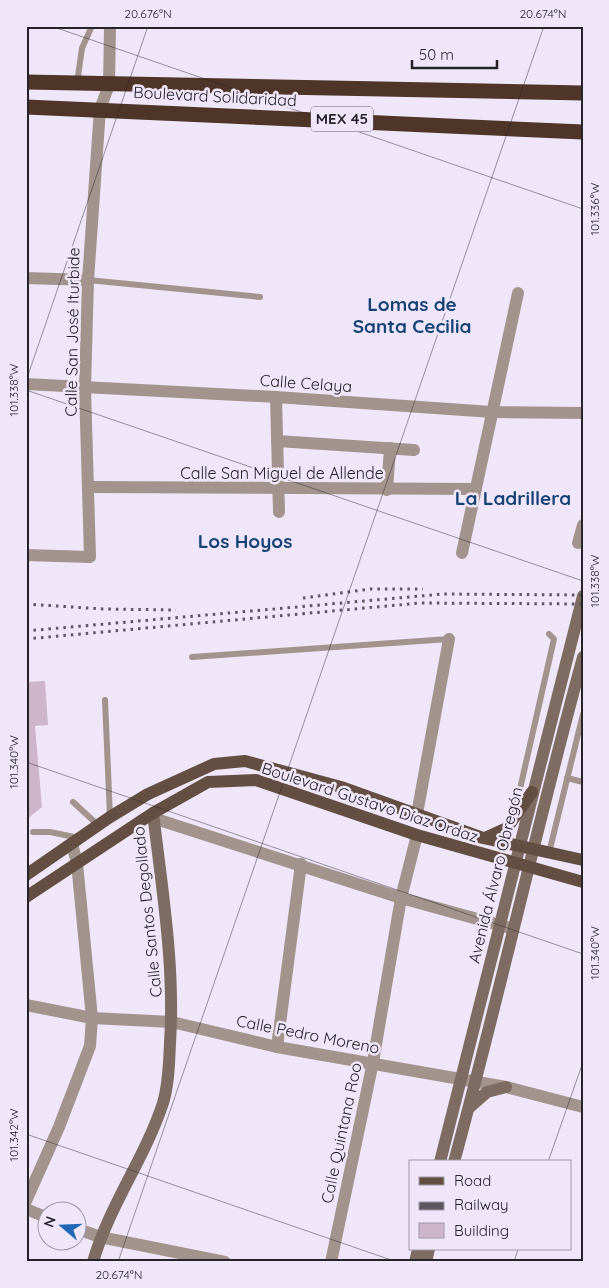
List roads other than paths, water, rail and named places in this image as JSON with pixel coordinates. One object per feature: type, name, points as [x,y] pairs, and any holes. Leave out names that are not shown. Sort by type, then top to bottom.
[{"type":"highway","name":"Boulevard Solidaridad","points":[[26,82],[583,93]]},
{"type":"highway","name":"Boulevard Solidaridad","points":[[26,107],[583,132]]},
{"type":"main road","name":"Boulevard Gustavo Díaz Ordaz","points":[[26,875],[110,817],[188,774],[214,764],[245,760],[341,787],[483,838],[583,860]]},
{"type":"main road","name":"Boulevard Gustavo Díaz Ordaz","points":[[26,897],[77,863],[208,782],[256,780],[417,835],[583,882]]},
{"type":"main road","points":[[483,838],[500,832],[513,820],[532,792]]},
{"type":"street","name":"Calle San José Iturbide","points":[[26,555],[90,557],[84,388],[88,280],[100,109],[109,85],[110,26]]},
{"type":"street","points":[[26,278],[88,280]]},
{"type":"street","points":[[462,553],[518,293]]},
{"type":"street","name":"Calle Celaya","points":[[26,384],[276,397],[492,412],[583,413]]},
{"type":"street","points":[[276,397],[278,512]]},
{"type":"street","points":[[277,441],[414,450]]},
{"type":"street","points":[[387,490],[390,448]]},
{"type":"street","name":"Calle San Miguel de Allende","points":[[88,488],[476,489]]},
{"type":"street","points":[[578,543],[583,525]]},
{"type":"street","name":"Avenida Álvaro Obregón","points":[[526,848],[532,792],[583,596]]},
{"type":"street","points":[[418,814],[449,639]]},
{"type":"street","name":"Avenida Álvaro Obregón","points":[[440,1160],[500,925],[521,866],[583,656]]},
{"type":"street","points":[[153,815],[401,898],[512,929]]},
{"type":"street","name":"Calle Santos Degollado","points":[[92,1262],[100,1237],[163,1102],[169,1072],[172,1022],[170,956],[153,815]]},
{"type":"street","name":"Calle Quintana Roo","points":[[331,1262],[373,1062],[401,898],[417,835]]},
{"type":"street","points":[[26,1201],[59,1126],[90,1046],[92,1018],[76,841]]},
{"type":"street","points":[[277,1047],[301,864]]},
{"type":"street","name":"Avenida Álvaro Obregón","points":[[455,1160],[512,929],[521,866]]},
{"type":"street","name":"Calle Pedro Moreno","points":[[26,1005],[92,1018],[172,1022],[277,1047],[373,1062],[475,1083],[506,1087],[583,1107]]},
{"type":"street","points":[[468,1112],[473,1102],[487,1092],[506,1087]]},
{"type":"street","points":[[26,1209],[38,1214]]},
{"type":"street","points":[[88,1233],[100,1237],[225,1262]]},
{"type":"street","points":[[414,1262],[418,1250]]},
{"type":"lane","points":[[77,84],[82,48],[92,26]]},
{"type":"lane","points":[[88,280],[260,296]]},
{"type":"lane","points":[[513,820],[554,640],[549,634]]},
{"type":"lane","points":[[192,657],[449,639]]},
{"type":"lane","points":[[105,700],[110,817]]},
{"type":"lane","points":[[549,853],[583,714]]},
{"type":"lane","points":[[568,778],[583,782]]},
{"type":"lane","points":[[73,802],[98,825]]},
{"type":"lane","points":[[33,832],[50,832],[76,841]]},
{"type":"railway","points":[[303,598],[370,589],[423,589]]},
{"type":"railway","points":[[26,631],[443,594],[583,595]]},
{"type":"railway","points":[[26,639],[420,603],[583,604]]},
{"type":"railway","points":[[26,604],[103,609],[176,610]]},
{"type":"district","name":"Lomas de Santa Cecilia","points":[[412,315]]},
{"type":"district","name":"La Ladrillera","points":[[513,498]]},
{"type":"district","name":"Los Hoyos","points":[[245,541]]}]
